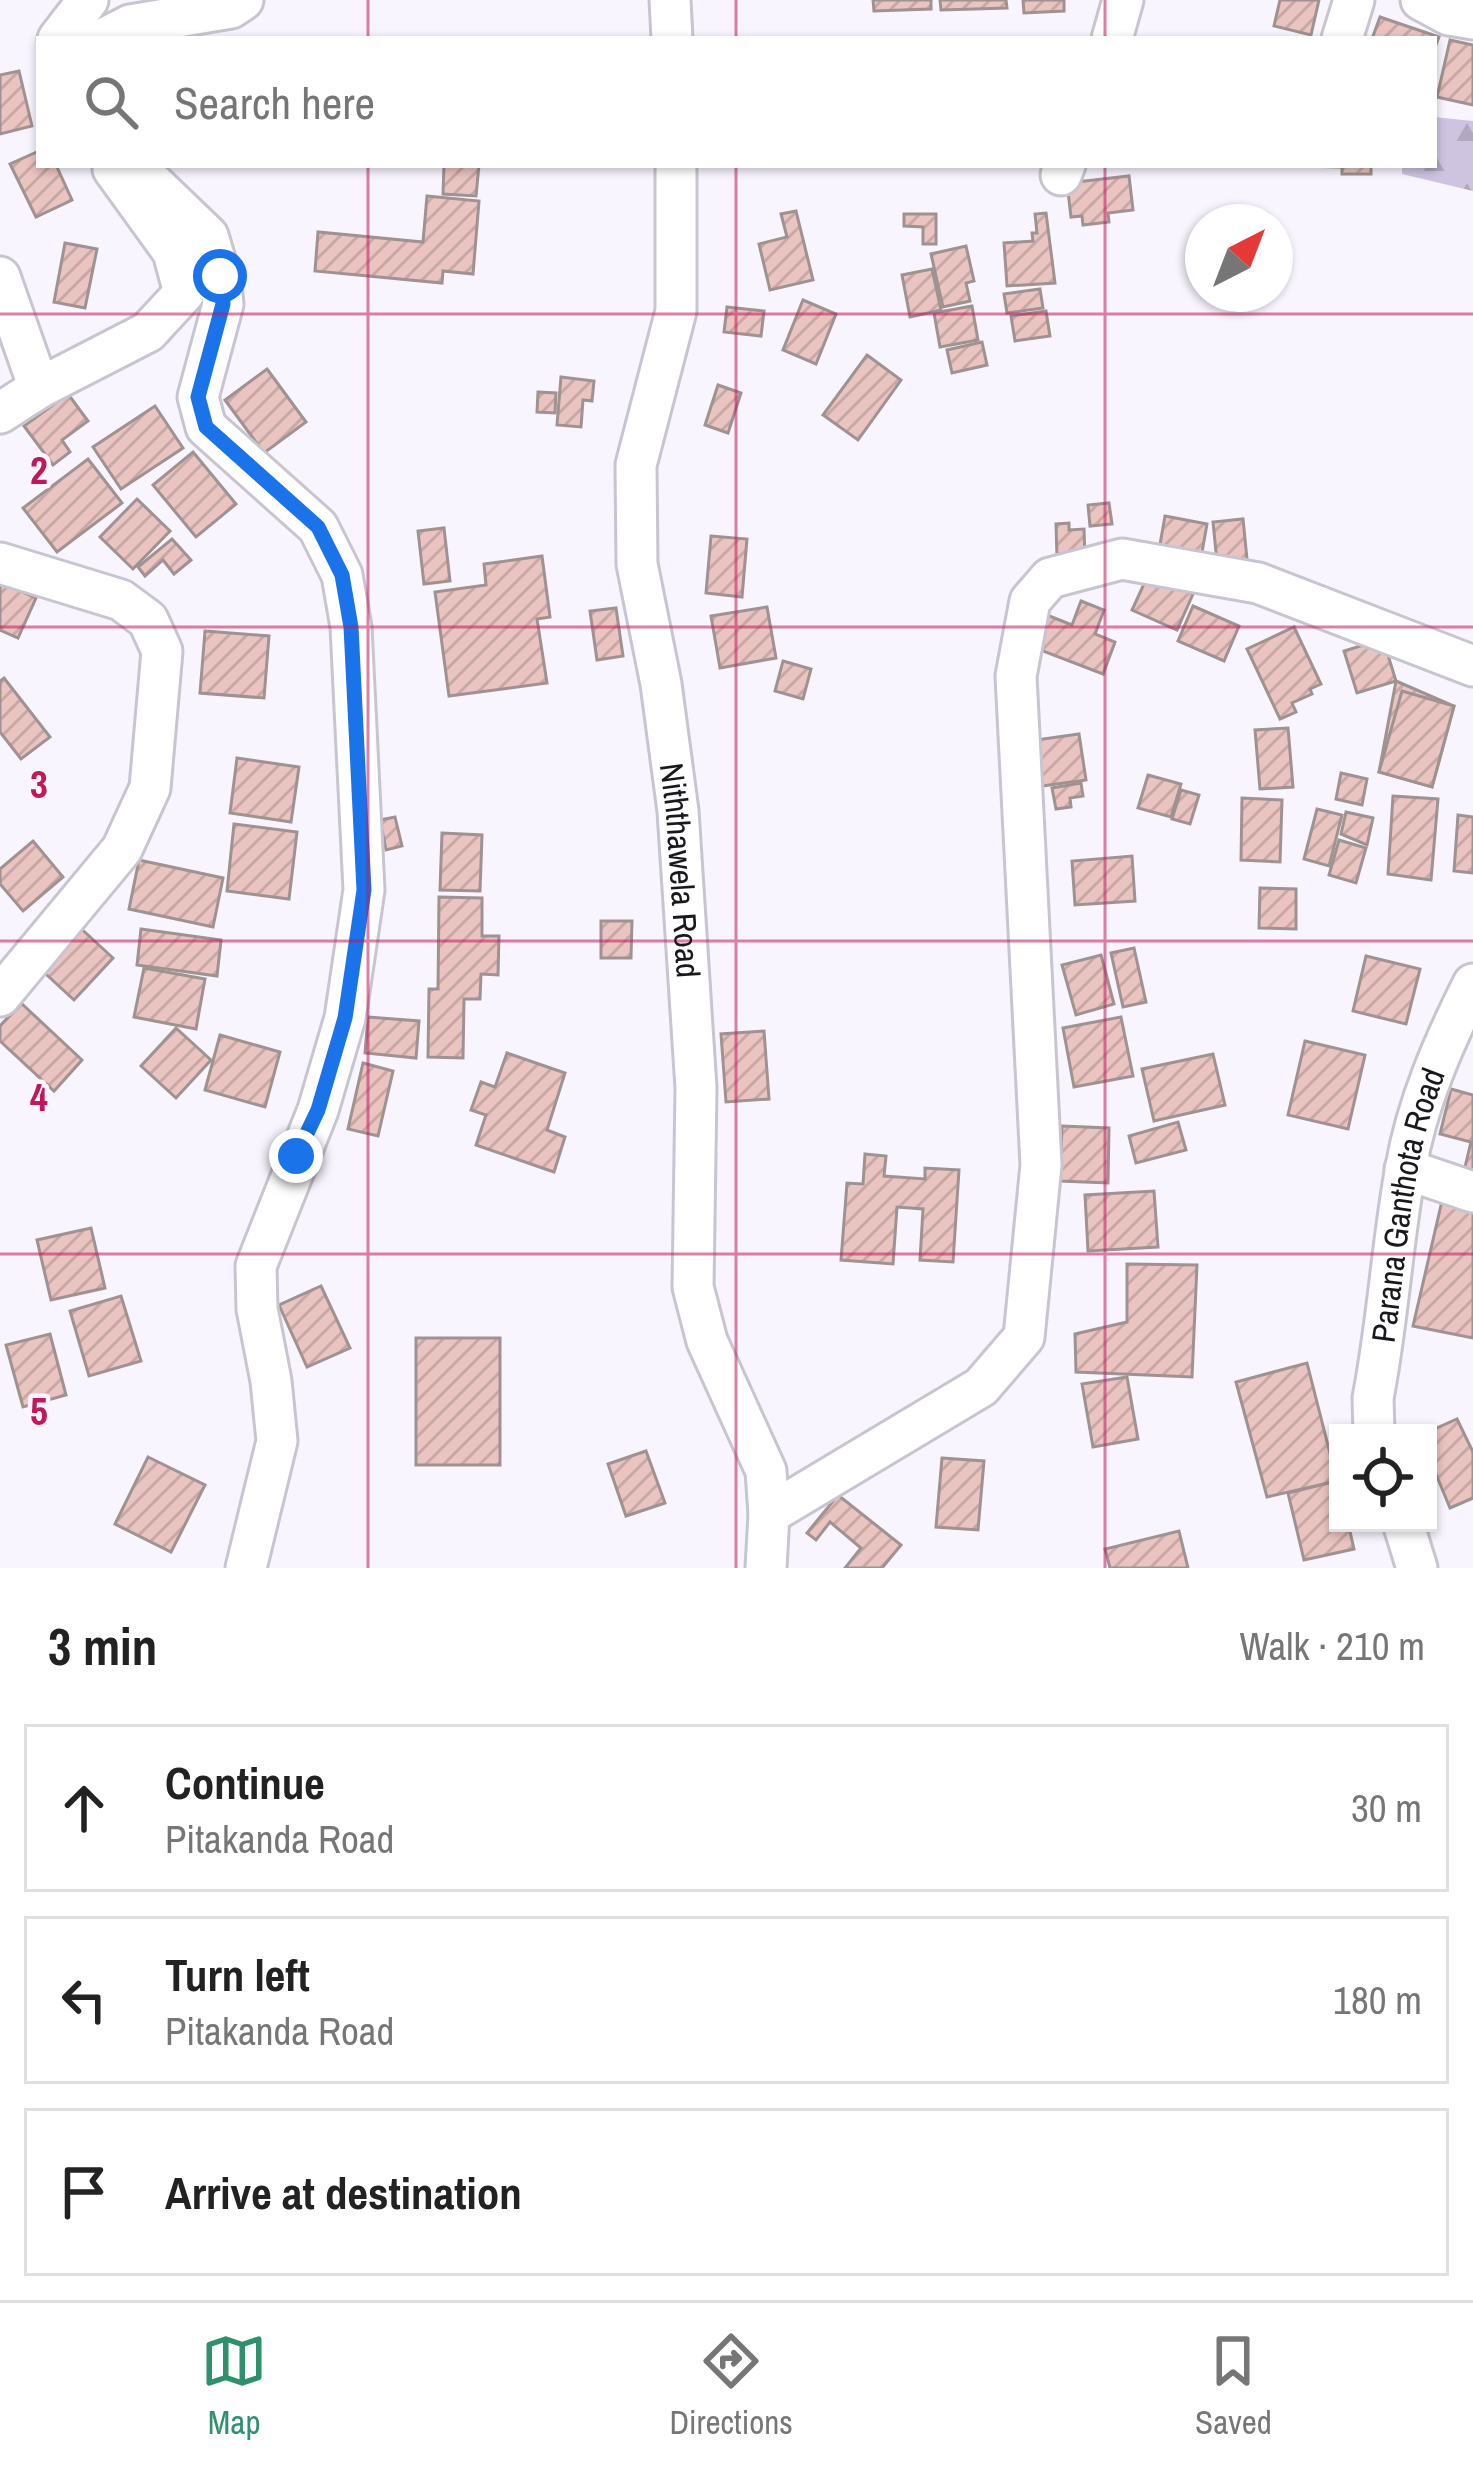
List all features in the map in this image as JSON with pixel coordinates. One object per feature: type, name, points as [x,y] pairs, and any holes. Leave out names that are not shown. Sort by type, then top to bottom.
[{"type":"street","points":[[60,36],[88,0]]},
{"type":"street","points":[[109,36],[130,25],[231,8],[243,0]]},
{"type":"street","points":[[670,0],[672,36]]},
{"type":"street","points":[[1113,36],[1123,0]]},
{"type":"street","points":[[1343,36],[1354,0]]},
{"type":"street","points":[[1421,0],[1449,15],[1473,19]]},
{"type":"street","points":[[0,413],[148,332],[184,293],[173,252],[112,168]]},
{"type":"street","points":[[137,168],[208,236],[220,276],[223,304],[198,397],[206,427],[318,527],[342,575],[351,627],[364,890],[345,1018],[318,1110],[256,1266],[257,1309],[277,1441],[246,1568]]},
{"type":"street","name":"Niththawela Road","points":[[676,168],[676,311],[636,465],[637,564],[661,684],[678,811],[696,1088],[692,1287],[706,1341],[766,1471],[766,1568]]},
{"type":"street","points":[[0,277],[39,388]]},
{"type":"street","points":[[769,1514],[981,1387],[1024,1337],[1041,1165],[1016,676],[1030,601],[1050,578],[1122,559],[1258,583],[1473,666]]},
{"type":"street","points":[[0,563],[121,599],[148,620],[161,651],[150,788],[122,849],[0,996]]},
{"type":"street","name":"Parana Ganthota Road","points":[[1374,1424],[1373,1398],[1405,1169],[1444,1042],[1473,984]]},
{"type":"street","points":[[1405,1169],[1473,1192]]},
{"type":"street","points":[[1406,1532],[1417,1568]]},
{"type":"green space","points":[[1437,117],[1473,121],[1473,191],[1402,174],[1402,168],[1437,168]]},
{"type":"building","points":[[873,0],[931,0],[931,9],[874,11]]},
{"type":"building","points":[[940,0],[1006,0],[1007,8],[941,10]]},
{"type":"building","points":[[1023,0],[1064,0],[1064,11],[1024,13]]},
{"type":"building","points":[[1280,0],[1319,0],[1311,35],[1274,26]]},
{"type":"building","points":[[1380,17],[1436,36],[1373,36]]},
{"type":"building","points":[[1450,40],[1473,45],[1473,105],[1437,97]]},
{"type":"building","points":[[19,71],[32,126],[0,134],[0,75]]},
{"type":"building","points":[[36,152],[36,168],[57,168],[72,200],[36,217],[10,164]]},
{"type":"building","points":[[444,168],[479,168],[476,196],[443,194]]},
{"type":"building","points":[[1342,168],[1371,168],[1371,174],[1342,174]]},
{"type":"building","points":[[1129,176],[1133,210],[1108,213],[1109,222],[1083,225],[1082,216],[1071,217],[1067,183]]},
{"type":"building","points":[[427,196],[479,201],[473,274],[443,271],[442,283],[315,271],[318,232],[423,242]]},
{"type":"building","points":[[796,211],[813,280],[770,290],[759,244],[787,237],[781,214]]},
{"type":"building","points":[[1046,213],[1055,283],[1007,286],[1004,243],[1033,241],[1035,214]]},
{"type":"building","points":[[904,214],[936,214],[936,244],[923,244],[923,227],[904,226]]},
{"type":"building","points":[[65,243],[97,249],[85,308],[54,302]]},
{"type":"building","points":[[966,246],[974,281],[966,283],[970,301],[943,307],[931,254]]},
{"type":"building","points":[[932,269],[941,310],[910,317],[902,275]]},
{"type":"building","points":[[1040,289],[1043,308],[1007,313],[1004,294]]},
{"type":"building","points":[[803,300],[836,314],[816,364],[783,350]]},
{"type":"building","points":[[972,306],[978,340],[940,347],[934,313]]},
{"type":"building","points":[[727,307],[764,311],[761,336],[724,332]]},
{"type":"building","points":[[1046,311],[1050,336],[1015,341],[1011,316]]},
{"type":"building","points":[[982,342],[987,365],[952,373],[947,350]]},
{"type":"building","points":[[867,355],[901,380],[858,440],[823,415]]},
{"type":"building","points":[[267,369],[306,422],[264,453],[225,400]]},
{"type":"building","points":[[561,377],[594,381],[592,401],[583,400],[581,427],[557,425]]},
{"type":"building","points":[[718,385],[741,393],[728,433],[705,425]]},
{"type":"building","points":[[538,392],[556,393],[555,413],[537,412]]},
{"type":"building","points":[[68,394],[88,421],[62,440],[70,452],[53,465],[24,426]]},
{"type":"building","points":[[155,406],[183,448],[121,489],[93,447]]},
{"type":"building","points":[[193,452],[236,504],[196,537],[153,485]]},
{"type":"building","points":[[88,459],[122,503],[57,552],[23,508]]},
{"type":"building","points":[[137,499],[170,531],[133,569],[100,537]]},
{"type":"building","points":[[1109,503],[1112,524],[1090,526],[1088,505]]},
{"type":"building","points":[[1165,516],[1207,524],[1201,558],[1159,550]]},
{"type":"building","points":[[1243,519],[1247,559],[1217,562],[1213,522]]},
{"type":"building","points":[[1069,523],[1069,530],[1084,529],[1085,558],[1057,558],[1056,524]]},
{"type":"building","points":[[444,528],[450,581],[424,584],[418,531]]},
{"type":"building","points":[[711,536],[747,539],[742,597],[706,593]]},
{"type":"building","points":[[172,539],[191,560],[174,574],[163,560],[145,576],[138,567]]},
{"type":"building","points":[[542,556],[550,617],[537,619],[547,683],[449,696],[435,592],[486,585],[484,564]]},
{"type":"building","points":[[1149,573],[1193,594],[1177,630],[1132,610]]},
{"type":"building","points":[[0,582],[36,598],[18,638],[0,630]]},
{"type":"building","points":[[1081,601],[1104,610],[1095,634],[1115,642],[1103,674],[1035,648],[1047,615],[1072,625]]},
{"type":"building","points":[[1193,606],[1239,626],[1224,661],[1178,641]]},
{"type":"building","points":[[767,607],[776,658],[720,668],[711,616]]},
{"type":"building","points":[[616,608],[623,656],[597,660],[590,611]]},
{"type":"building","points":[[1294,627],[1321,684],[1292,703],[1296,712],[1280,719],[1247,649]]},
{"type":"building","points":[[205,631],[269,636],[264,698],[200,693]]},
{"type":"building","points":[[1383,639],[1396,681],[1357,693],[1344,651]]},
{"type":"building","points":[[783,661],[811,669],[803,699],[775,691]]},
{"type":"building","points":[[4,678],[50,737],[21,759],[0,732],[0,681]]},
{"type":"building","points":[[1396,681],[1454,706],[1432,787],[1379,772]]},
{"type":"building","points":[[1402,691],[1454,706],[1432,787],[1379,772]]},
{"type":"building","points":[[1288,728],[1293,787],[1260,789],[1255,730]]},
{"type":"building","points":[[1079,734],[1086,780],[1042,786],[1036,740]]},
{"type":"building","points":[[237,758],[299,767],[291,822],[230,813]]},
{"type":"building","points":[[1341,773],[1367,779],[1362,805],[1336,799]]},
{"type":"building","points":[[1148,775],[1181,784],[1171,817],[1138,808]]},
{"type":"building","points":[[1081,783],[1083,796],[1070,798],[1071,807],[1056,809],[1052,788]]},
{"type":"building","points":[[1181,790],[1199,795],[1190,824],[1172,819]]},
{"type":"building","points":[[1393,796],[1438,799],[1431,880],[1388,874]]},
{"type":"building","points":[[1242,798],[1282,800],[1280,862],[1241,860]]},
{"type":"building","points":[[1317,809],[1342,815],[1329,866],[1304,859]]},
{"type":"building","points":[[1346,812],[1373,818],[1367,845],[1341,834]]},
{"type":"building","points":[[1458,815],[1473,817],[1473,873],[1454,871]]},
{"type":"building","points":[[395,817],[402,846],[386,850],[380,820]]},
{"type":"building","points":[[234,824],[297,832],[289,899],[227,891]]},
{"type":"building","points":[[442,833],[482,835],[480,891],[440,890]]},
{"type":"building","points":[[1339,840],[1366,848],[1356,883],[1329,875]]},
{"type":"building","points":[[33,841],[63,877],[23,911],[0,884],[0,869]]},
{"type":"building","points":[[1132,856],[1135,901],[1075,905],[1072,861]]},
{"type":"building","points":[[139,860],[223,878],[213,927],[129,909]]},
{"type":"building","points":[[1260,888],[1296,889],[1296,929],[1259,928]]},
{"type":"building","points":[[439,897],[482,898],[482,936],[499,936],[498,975],[481,974],[480,999],[464,999],[463,1058],[428,1057],[429,989],[438,989]]},
{"type":"building","points":[[601,921],[632,921],[631,958],[601,958]]},
{"type":"building","points":[[75,923],[113,958],[74,1000],[36,965]]},
{"type":"building","points":[[141,929],[221,940],[217,976],[137,965]]},
{"type":"building","points":[[1134,948],[1146,1002],[1123,1007],[1111,953]]},
{"type":"building","points":[[1101,955],[1114,1004],[1076,1015],[1062,965]]},
{"type":"building","points":[[1366,956],[1420,969],[1406,1024],[1353,1011]]},
{"type":"building","points":[[144,968],[205,979],[196,1029],[134,1017]]},
{"type":"building","points":[[21,1003],[82,1060],[54,1091],[0,1041],[0,1026]]},
{"type":"building","points":[[368,1017],[419,1021],[416,1058],[365,1053]]},
{"type":"building","points":[[1121,1017],[1133,1076],[1074,1087],[1063,1028]]},
{"type":"building","points":[[176,1028],[211,1060],[176,1098],[141,1066]]},
{"type":"building","points":[[764,1031],[769,1099],[726,1102],[721,1034]]},
{"type":"building","points":[[220,1035],[280,1052],[265,1107],[205,1090]]},
{"type":"building","points":[[1305,1041],[1365,1055],[1348,1129],[1288,1115]]},
{"type":"building","points":[[507,1053],[565,1073],[547,1130],[565,1137],[554,1172],[476,1145],[486,1115],[471,1110],[481,1082],[495,1087]]},
{"type":"building","points":[[1213,1054],[1225,1105],[1154,1121],[1142,1069]]},
{"type":"building","points":[[363,1063],[393,1071],[378,1136],[348,1129]]},
{"type":"building","points":[[1451,1089],[1473,1095],[1473,1174],[1464,1171],[1471,1142],[1440,1134]]},
{"type":"building","points":[[1178,1122],[1186,1150],[1136,1163],[1129,1136]]},
{"type":"building","points":[[1062,1126],[1109,1128],[1108,1183],[1060,1181]]},
{"type":"building","points":[[865,1154],[886,1156],[884,1176],[925,1179],[925,1168],[959,1170],[953,1262],[920,1260],[923,1209],[897,1207],[893,1264],[841,1260],[847,1183],[863,1184]]},
{"type":"building","points":[[1154,1191],[1158,1247],[1088,1251],[1085,1195]]},
{"type":"building","points":[[1442,1201],[1473,1206],[1473,1338],[1413,1326]]},
{"type":"building","points":[[91,1228],[105,1288],[51,1300],[37,1240]]},
{"type":"building","points":[[1127,1264],[1197,1265],[1192,1377],[1076,1372],[1075,1334],[1127,1322]]},
{"type":"building","points":[[321,1286],[350,1348],[307,1367],[279,1305]]},
{"type":"building","points":[[121,1296],[141,1361],[89,1376],[70,1311]]},
{"type":"building","points":[[50,1334],[66,1395],[23,1407],[6,1345]]},
{"type":"building","points":[[416,1338],[500,1338],[500,1465],[416,1465]]},
{"type":"building","points":[[1307,1363],[1329,1450],[1329,1483],[1267,1497],[1236,1382]]},
{"type":"building","points":[[1127,1377],[1138,1439],[1093,1447],[1082,1384]]},
{"type":"building","points":[[1457,1419],[1473,1452],[1473,1498],[1450,1508],[1437,1477],[1437,1428]]},
{"type":"building","points":[[646,1451],[665,1503],[626,1516],[608,1464]]},
{"type":"building","points":[[148,1457],[205,1485],[171,1552],[115,1524]]},
{"type":"building","points":[[942,1458],[984,1461],[978,1530],[936,1527]]},
{"type":"building","points":[[1329,1483],[1329,1532],[1350,1532],[1354,1549],[1304,1560],[1288,1493]]},
{"type":"building","points":[[838,1495],[901,1545],[882,1568],[845,1568],[861,1548],[830,1522],[816,1540],[807,1533]]},
{"type":"building","points":[[1179,1531],[1188,1568],[1110,1568],[1105,1549]]},
{"type":"route","points":[[220,276],[223,304],[198,397],[206,427],[318,527],[342,575],[351,627],[364,890],[345,1018],[318,1110],[296,1156]]}]
